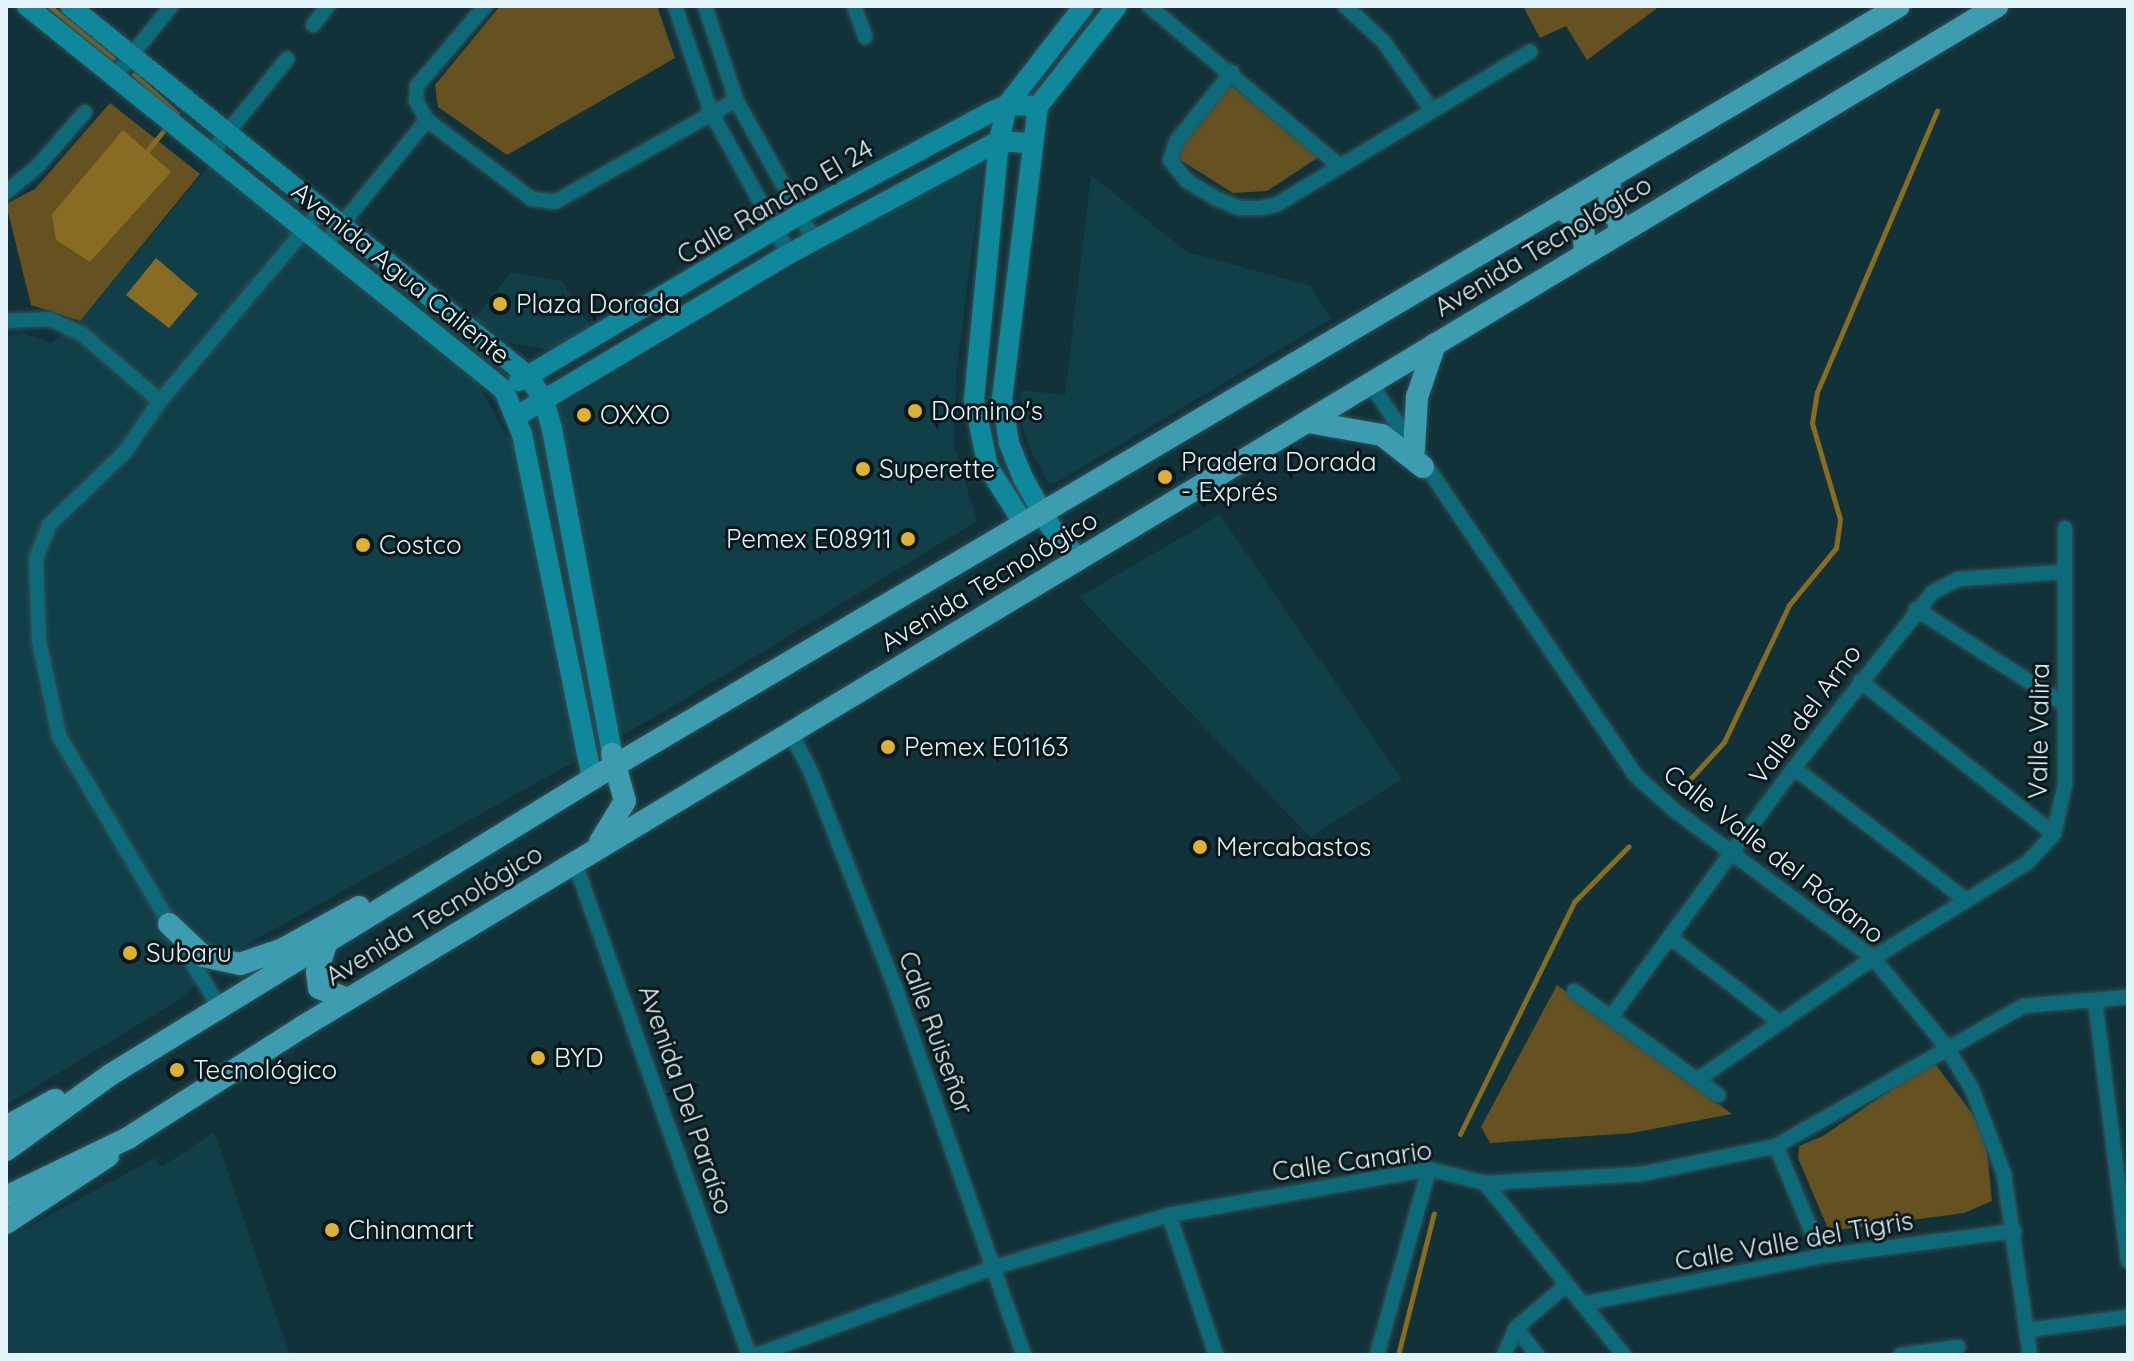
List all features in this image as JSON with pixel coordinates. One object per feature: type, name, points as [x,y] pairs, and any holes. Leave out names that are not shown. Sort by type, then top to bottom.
[{"type":"main road","name":"Avenida Tecnológico","points":[[6,1150],[110,1075],[592,779],[614,759],[1033,518],[1899,6]]},
{"type":"main road","name":"Avenida Tecnológico","points":[[6,1197],[128,1138],[348,999],[1997,6]]},
{"type":"main road","points":[[1610,179],[1609,205],[1623,230]]},
{"type":"main road","points":[[1561,208],[1580,219],[1585,253]]},
{"type":"main road","points":[[1419,458],[1417,397],[1435,344]]},
{"type":"main road","points":[[1308,422],[1382,435],[1419,458]]},
{"type":"main road","points":[[583,858],[625,801],[614,759]]},
{"type":"main road","points":[[169,924],[203,956],[240,964],[260,959],[350,911],[431,877]]},
{"type":"main road","points":[[326,944],[317,972],[319,988],[348,999]]},
{"type":"main road","points":[[6,1127],[110,1075]]},
{"type":"main road","points":[[6,1223],[93,1169],[128,1138]]},
{"type":"street","name":"Avenida Agua Caliente","points":[[27,6],[504,390],[517,416],[592,779]]},
{"type":"street","name":"Avenida Agua Caliente","points":[[70,6],[528,376],[544,401],[614,759]]},
{"type":"street","points":[[115,76],[171,6]]},
{"type":"street","points":[[313,25],[328,6]]},
{"type":"street","points":[[485,6],[417,86],[416,101],[427,120],[532,199],[546,203],[736,100]]},
{"type":"street","points":[[675,6],[711,112],[789,254]]},
{"type":"street","points":[[705,6],[736,100],[814,240]]},
{"type":"street","points":[[854,6],[865,37]]},
{"type":"street","points":[[1078,558],[1033,518],[988,467],[974,400],[999,141],[1007,105],[1084,6]]},
{"type":"street","points":[[1033,518],[1009,443],[1002,399],[1031,143],[1038,106],[1117,6]]},
{"type":"street","points":[[1149,6],[1232,72],[1340,166]]},
{"type":"street","points":[[1345,6],[1383,41],[1431,109]]},
{"type":"street","points":[[1232,72],[1170,153],[1173,167],[1187,181],[1239,208],[1259,208],[1276,205],[1530,52]]},
{"type":"street","points":[[211,153],[287,59]]},
{"type":"street","name":"Calle Rancho El 24","points":[[504,390],[799,215],[1007,105],[1038,106]]},
{"type":"street","points":[[6,192],[37,167],[85,112]]},
{"type":"street","points":[[325,245],[427,120]]},
{"type":"street","points":[[999,141],[1031,143]]},
{"type":"street","name":"Calle Rancho El 24","points":[[517,416],[789,254],[999,141]]},
{"type":"street","points":[[220,1008],[59,736],[36,600],[40,540],[124,453],[160,401],[307,231],[322,209]]},
{"type":"street","points":[[6,321],[50,319],[82,334],[160,401]]},
{"type":"street","name":"Calle Valle del Ródano","points":[[1370,383],[1635,775],[1873,958],[1945,1045],[1993,1136],[2014,1231],[2030,1355]]},
{"type":"street","name":"Valle Valira","points":[[1697,1080],[1873,958],[2027,863],[2054,834],[2065,784],[2065,528]]},
{"type":"street","name":"Valle del Arno","points":[[1611,1017],[1794,768],[1916,609],[1944,584],[1959,579],[2065,572]]},
{"type":"street","points":[[550,579],[577,573]]},
{"type":"street","points":[[1916,609],[2064,704]]},
{"type":"street","points":[[1860,681],[2054,834]]},
{"type":"street","name":"Calle Ruiseñor","points":[[790,732],[810,770],[896,990],[1024,1355]]},
{"type":"street","points":[[1794,768],[1966,900]]},
{"type":"street","name":"Avenida Del Paraíso","points":[[583,858],[749,1355]]},
{"type":"street","points":[[1670,937],[1778,1021]]},
{"type":"street","points":[[1574,991],[1718,1095]]},
{"type":"street","name":"Calle Canario","points":[[757,1355],[992,1268],[1169,1215],[1429,1169],[1485,1183],[1642,1174],[1776,1146],[1945,1045],[2023,1006],[2128,997]]},
{"type":"street","points":[[2095,1000],[2128,1261]]},
{"type":"street","points":[[1776,1146],[1822,1256]]},
{"type":"street","points":[[1377,1355],[1429,1169]]},
{"type":"street","points":[[1485,1183],[1565,1286],[1624,1355]]},
{"type":"street","points":[[1169,1215],[1216,1355]]},
{"type":"street","name":"Calle Valle del Tigris","points":[[1582,1304],[1822,1256],[2014,1231]]},
{"type":"street","points":[[1504,1355],[1516,1328],[1565,1286]]},
{"type":"street","points":[[2027,1330],[2128,1317]]},
{"type":"street","points":[[1516,1328],[1537,1355]]},
{"type":"street","points":[[1901,1355],[1958,1347]]},
{"type":"shaded area","points":[[500,6],[657,6],[675,58],[507,155],[438,107],[435,85]]},
{"type":"shaded area","points":[[1523,6],[1660,6],[1587,60],[1566,26],[1540,38]]},
{"type":"shaded area","points":[[1226,81],[1319,157],[1267,191],[1233,193],[1179,159],[1180,143]]},
{"type":"shaded area","points":[[110,103],[200,174],[80,321],[31,305],[6,204],[35,189]]},
{"type":"shaded area","points":[[123,130],[171,172],[90,262],[56,240],[52,214]]},
{"type":"shaded area","points":[[984,154],[956,376],[954,445],[977,521],[665,711],[237,950],[177,1001],[6,1105],[6,337],[23,333],[51,343],[80,321],[209,166],[479,385],[507,437]]},
{"type":"shaded area","points":[[1091,175],[1187,252],[1311,286],[1331,319],[1054,484],[1048,482],[1032,453],[1022,425],[1021,390],[1065,395]]},
{"type":"shaded area","points":[[156,258],[198,294],[169,328],[126,295]]},
{"type":"shaded area","points":[[511,272],[562,281],[591,328],[551,350],[508,343],[475,318]]},
{"type":"shaded area","points":[[1220,515],[1402,779],[1310,837],[1079,597]]},
{"type":"shaded area","points":[[1557,985],[1732,1114],[1632,1133],[1490,1143],[1481,1127]]},
{"type":"shaded area","points":[[1933,1061],[1974,1116],[1987,1151],[1992,1201],[1964,1213],[1829,1231],[1798,1158],[1799,1146],[1823,1136]]},
{"type":"shaded area","points":[[214,1132],[290,1355],[6,1355],[6,1239],[155,1158],[162,1167]]},
{"type":"waterway","points":[[49,6],[113,58]]},
{"type":"waterway","points":[[134,74],[177,114]]},
{"type":"waterway","points":[[1691,778],[1724,742],[1789,605],[1836,548],[1840,519],[1812,423],[1817,392],[1937,111]]},
{"type":"waterway","points":[[147,151],[165,129]]},
{"type":"waterway","points":[[1460,1134],[1574,902],[1629,846]]},
{"type":"waterway","points":[[1398,1355],[1434,1213]]},
{"type":"place","name":"Plaza Dorada","points":[[500,304]]},
{"type":"place","name":"Domino's","points":[[915,411]]},
{"type":"place","name":"OXXO","points":[[584,415]]},
{"type":"place","name":"Superette","points":[[863,469]]},
{"type":"place","name":"Pradera Dorada - Exprés","points":[[1165,477]]},
{"type":"place","name":"Pemex E08911","points":[[908,539]]},
{"type":"place","name":"Costco","points":[[363,545]]},
{"type":"place","name":"Pemex E01163","points":[[888,747]]},
{"type":"place","name":"Mercabastos","points":[[1200,847]]},
{"type":"place","name":"Subaru","points":[[130,953]]},
{"type":"place","name":"BYD","points":[[538,1058]]},
{"type":"place","name":"Tecnológico","points":[[177,1070]]},
{"type":"place","name":"Chinamart","points":[[332,1230]]}]
